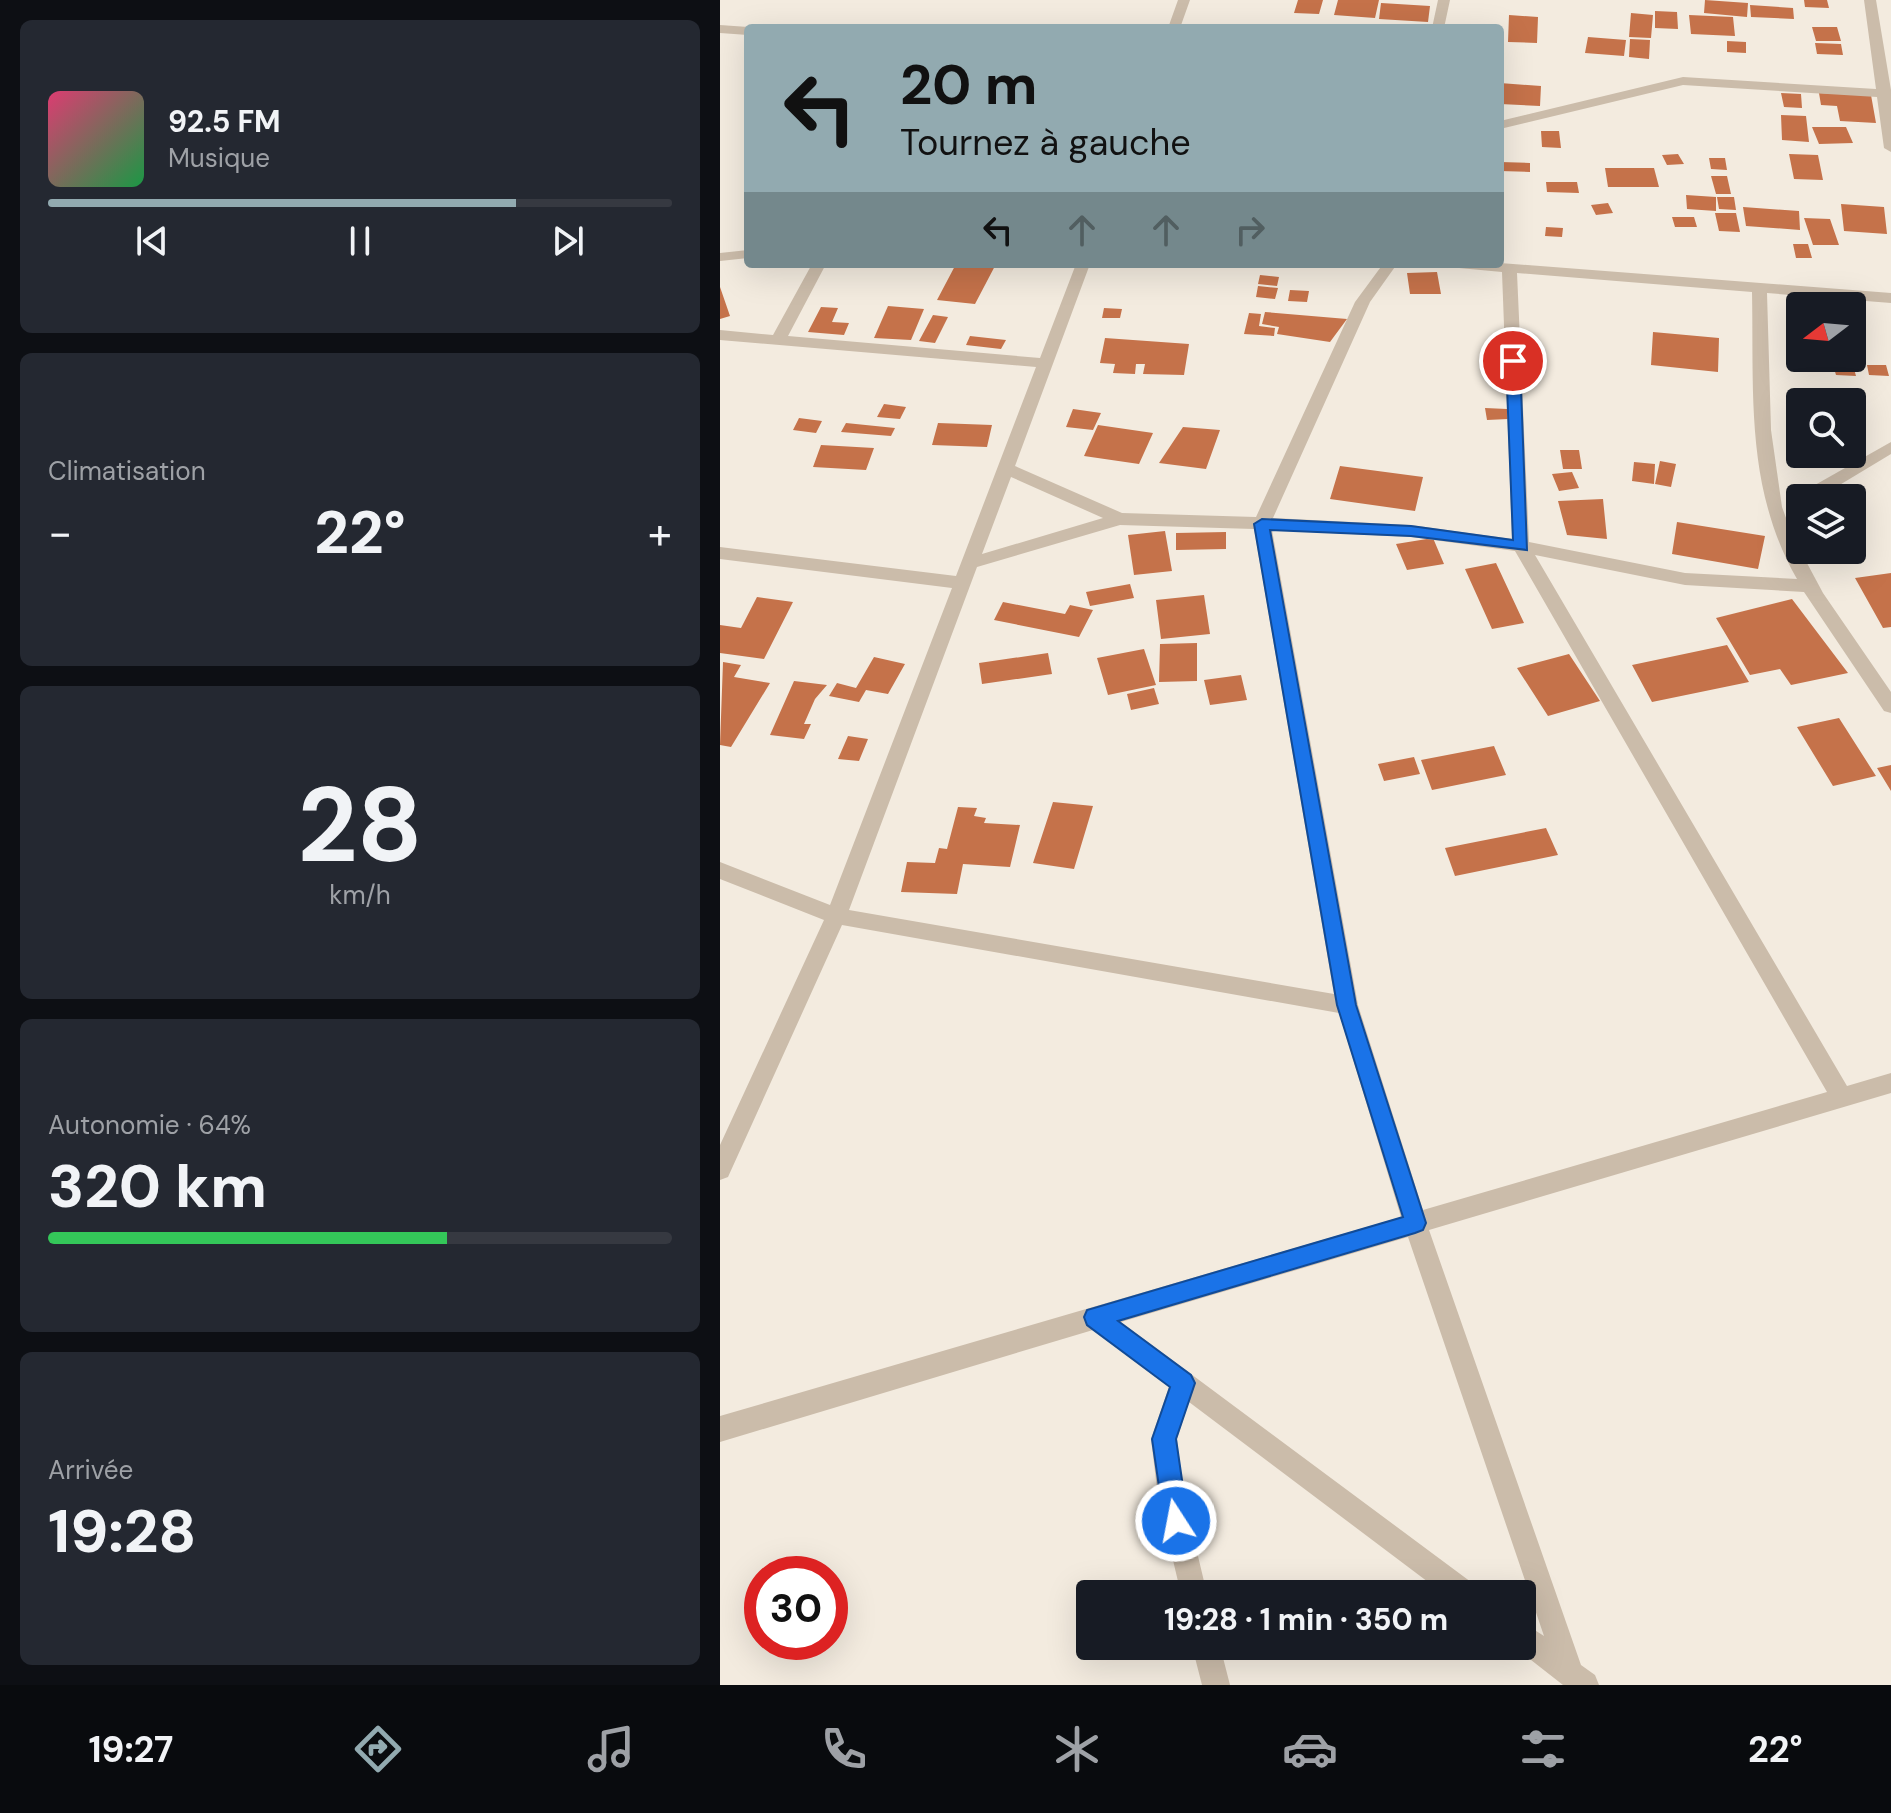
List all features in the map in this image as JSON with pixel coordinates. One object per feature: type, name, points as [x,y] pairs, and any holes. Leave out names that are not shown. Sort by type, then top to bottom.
[{"type":"street","points":[[1175,24],[1184,0]]},
{"type":"street","points":[[1439,24],[1444,0]]},
{"type":"street","points":[[1870,0],[1887,94],[1891,148]]},
{"type":"street","points":[[720,29],[744,31]]},
{"type":"street","points":[[1504,124],[1683,81],[1887,94]]},
{"type":"street","points":[[720,257],[744,254]]},
{"type":"street","points":[[780,337],[817,268]]},
{"type":"street","points":[[720,1170],[836,916],[1081,268]]},
{"type":"street","points":[[1387,268],[1363,302],[1262,524],[1347,1005],[1415,1223],[1578,1678]]},
{"type":"street","points":[[1504,268],[1891,298]]},
{"type":"street","points":[[1509,268],[1521,546],[1843,1099]]},
{"type":"street","points":[[1759,287],[1767,479],[1778,515],[1809,586],[1891,706]]},
{"type":"street","points":[[720,335],[780,337],[1044,363]]},
{"type":"street","points":[[1829,484],[1891,447]]},
{"type":"street","points":[[1004,468],[1120,519]]},
{"type":"street","points":[[1778,515],[1786,510]]},
{"type":"street","points":[[971,563],[1120,519],[1411,531],[1521,546],[1685,579],[1809,586]]},
{"type":"street","points":[[720,553],[963,583]]},
{"type":"street","points":[[720,870],[836,916],[1347,1005]]},
{"type":"street","points":[[720,1429],[1891,1083]]},
{"type":"street","points":[[1095,1317],[1447,1580]]},
{"type":"street","points":[[1183,1383],[1164,1439],[1171,1497],[1191,1580]]},
{"type":"street","points":[[1536,1646],[1578,1678]]},
{"type":"street","points":[[1210,1660],[1216,1685]]},
{"type":"building","points":[[1298,0],[1323,0],[1319,14],[1294,13]]},
{"type":"building","points":[[1338,0],[1379,0],[1375,18],[1334,15]]},
{"type":"building","points":[[1705,0],[1748,3],[1747,17],[1704,13]]},
{"type":"building","points":[[1804,0],[1827,0],[1829,8],[1805,7]]},
{"type":"building","points":[[1381,3],[1430,6],[1428,22],[1379,19]]},
{"type":"building","points":[[1750,5],[1793,8],[1794,19],[1751,17]]},
{"type":"building","points":[[1655,11],[1677,12],[1678,29],[1655,28]]},
{"type":"building","points":[[1631,13],[1653,15],[1651,38],[1629,37]]},
{"type":"building","points":[[1509,15],[1538,17],[1537,43],[1508,42]]},
{"type":"building","points":[[1689,15],[1733,17],[1735,36],[1691,34]]},
{"type":"building","points":[[1812,27],[1837,27],[1841,41],[1816,41]]},
{"type":"building","points":[[1588,37],[1626,40],[1624,56],[1585,53]]},
{"type":"building","points":[[1630,39],[1650,40],[1649,59],[1629,57]]},
{"type":"building","points":[[1727,41],[1746,42],[1746,53],[1727,52]]},
{"type":"building","points":[[1815,43],[1841,44],[1843,55],[1817,54]]},
{"type":"building","points":[[1504,83],[1541,86],[1540,106],[1504,104]]},
{"type":"building","points":[[1781,93],[1801,94],[1802,108],[1784,107]]},
{"type":"building","points":[[1819,93],[1871,95],[1876,123],[1840,121],[1837,106],[1821,105]]},
{"type":"building","points":[[1781,115],[1806,116],[1809,142],[1782,140]]},
{"type":"building","points":[[1812,127],[1846,127],[1853,143],[1819,144]]},
{"type":"building","points":[[1541,131],[1559,131],[1561,148],[1542,147]]},
{"type":"building","points":[[1678,154],[1684,164],[1667,165],[1662,155]]},
{"type":"building","points":[[1789,154],[1818,155],[1823,180],[1794,179]]},
{"type":"building","points":[[1709,158],[1725,158],[1727,170],[1711,169]]},
{"type":"building","points":[[1504,162],[1530,163],[1530,172],[1504,171]]},
{"type":"building","points":[[1605,168],[1654,168],[1659,187],[1608,187]]},
{"type":"building","points":[[1711,176],[1727,176],[1731,194],[1716,194]]},
{"type":"building","points":[[1546,182],[1577,182],[1579,193],[1547,192]]},
{"type":"building","points":[[1686,195],[1716,197],[1716,211],[1687,209]]},
{"type":"building","points":[[1717,197],[1734,197],[1736,210],[1719,209]]},
{"type":"building","points":[[1608,203],[1613,213],[1596,215],[1591,205]]},
{"type":"building","points":[[1841,204],[1884,207],[1887,234],[1844,231]]},
{"type":"building","points":[[1743,207],[1799,211],[1800,230],[1746,226]]},
{"type":"building","points":[[1715,213],[1736,213],[1740,232],[1719,231]]},
{"type":"building","points":[[1672,217],[1694,217],[1697,227],[1675,227]]},
{"type":"building","points":[[1804,218],[1830,219],[1839,245],[1813,245]]},
{"type":"building","points":[[1546,227],[1563,228],[1562,237],[1545,236]]},
{"type":"building","points":[[1793,244],[1808,244],[1812,258],[1796,258]]},
{"type":"building","points":[[954,268],[994,268],[975,304],[937,300]]},
{"type":"building","points":[[1437,272],[1441,294],[1410,294],[1407,273]]},
{"type":"building","points":[[1260,275],[1279,277],[1277,286],[1258,284]]},
{"type":"building","points":[[1258,286],[1278,288],[1275,299],[1256,297]]},
{"type":"building","points":[[720,287],[730,316],[720,319]]},
{"type":"building","points":[[1290,290],[1309,291],[1307,302],[1288,301]]},
{"type":"building","points":[[888,306],[924,309],[911,340],[874,338]]},
{"type":"building","points":[[821,307],[838,308],[832,322],[849,323],[844,335],[808,332]]},
{"type":"building","points":[[1104,308],[1122,309],[1120,318],[1102,318]]},
{"type":"building","points":[[1265,312],[1347,319],[1330,342],[1277,334],[1279,327],[1262,324]]},
{"type":"building","points":[[1249,313],[1261,314],[1259,326],[1275,328],[1274,336],[1244,334]]},
{"type":"building","points":[[933,315],[948,317],[935,343],[919,341]]},
{"type":"building","points":[[1653,332],[1719,338],[1718,372],[1651,365]]},
{"type":"building","points":[[970,336],[1006,340],[1001,349],[966,345]]},
{"type":"building","points":[[1105,338],[1189,344],[1184,375],[1143,374],[1145,364],[1136,364],[1135,374],[1113,373],[1115,364],[1100,363]]},
{"type":"building","points":[[1867,365],[1886,365],[1889,376],[1869,375]]},
{"type":"building","points":[[1835,372],[1855,372],[1856,376],[1836,375]]},
{"type":"building","points":[[884,404],[906,407],[900,419],[877,417]]},
{"type":"building","points":[[1485,408],[1507,409],[1508,419],[1487,420]]},
{"type":"building","points":[[1073,409],[1101,413],[1093,430],[1066,427]]},
{"type":"building","points":[[799,418],[822,421],[816,433],[793,430]]},
{"type":"building","points":[[846,423],[895,428],[891,436],[841,432]]},
{"type":"building","points":[[938,423],[992,425],[987,447],[932,445]]},
{"type":"building","points":[[1098,425],[1153,433],[1139,464],[1084,456]]},
{"type":"building","points":[[1183,427],[1220,430],[1206,469],[1159,463]]},
{"type":"building","points":[[821,445],[874,448],[866,470],[813,467]]},
{"type":"building","points":[[1560,450],[1579,450],[1582,469],[1563,469]]},
{"type":"building","points":[[1660,461],[1676,464],[1671,487],[1655,484]]},
{"type":"building","points":[[1634,462],[1655,464],[1654,484],[1632,481]]},
{"type":"building","points":[[1340,466],[1423,477],[1415,511],[1330,499]]},
{"type":"building","points":[[1572,472],[1579,488],[1559,491],[1552,474]]},
{"type":"building","points":[[1603,499],[1607,539],[1567,535],[1558,501]]},
{"type":"building","points":[[1677,522],[1765,536],[1758,569],[1672,554]]},
{"type":"building","points":[[1165,531],[1172,571],[1134,575],[1128,535]]},
{"type":"building","points":[[1226,532],[1226,549],[1176,550],[1176,533]]},
{"type":"building","points":[[1433,538],[1444,564],[1407,570],[1396,544]]},
{"type":"building","points":[[1496,563],[1524,623],[1492,629],[1465,569]]},
{"type":"building","points":[[1891,573],[1891,627],[1883,628],[1855,578]]},
{"type":"building","points":[[1130,584],[1134,598],[1090,606],[1086,592]]},
{"type":"building","points":[[1204,595],[1210,634],[1161,639],[1156,600]]},
{"type":"building","points":[[757,597],[793,602],[764,659],[720,653],[720,625],[741,628]]},
{"type":"building","points":[[1792,599],[1848,673],[1791,685],[1780,669],[1750,675],[1716,618]]},
{"type":"building","points":[[1003,602],[1065,614],[1070,605],[1093,610],[1079,637],[994,620]]},
{"type":"building","points":[[1197,643],[1197,681],[1159,682],[1160,644]]},
{"type":"building","points":[[1727,645],[1749,682],[1652,702],[1632,665]]},
{"type":"building","points":[[1144,649],[1156,685],[1108,695],[1097,658]]},
{"type":"building","points":[[1048,653],[1052,674],[982,684],[979,663]]},
{"type":"building","points":[[1569,654],[1600,701],[1548,716],[1517,668]]},
{"type":"building","points":[[874,657],[905,664],[888,694],[866,690],[859,702],[829,696],[837,683],[856,688]]},
{"type":"building","points":[[723,662],[741,665],[734,677],[770,683],[731,747],[720,745]]},
{"type":"building","points":[[1241,675],[1247,700],[1210,705],[1204,680]]},
{"type":"building","points":[[794,681],[827,685],[815,699],[804,724],[811,724],[804,739],[770,735]]},
{"type":"building","points":[[1154,688],[1159,704],[1131,710],[1127,694]]},
{"type":"building","points":[[1839,718],[1876,776],[1833,786],[1797,727]]},
{"type":"building","points":[[848,736],[868,739],[859,761],[838,759]]},
{"type":"building","points":[[1494,746],[1506,775],[1432,790],[1421,760]]},
{"type":"building","points":[[1414,757],[1420,774],[1384,781],[1378,764]]},
{"type":"building","points":[[1891,765],[1891,791],[1877,768]]},
{"type":"building","points":[[1053,802],[1093,806],[1074,869],[1033,863]]},
{"type":"building","points":[[958,807],[977,808],[974,816],[986,818],[984,823],[1020,825],[1010,867],[963,864],[957,894],[901,892],[907,862],[935,863],[939,848],[947,849]]},
{"type":"building","points":[[1546,828],[1558,855],[1455,876],[1445,848]]},
{"type":"route","points":[[1176,1521],[1164,1439],[1183,1383],[1095,1317],[1415,1223],[1347,1005],[1262,524],[1411,531],[1521,546],[1513,361]]}]
